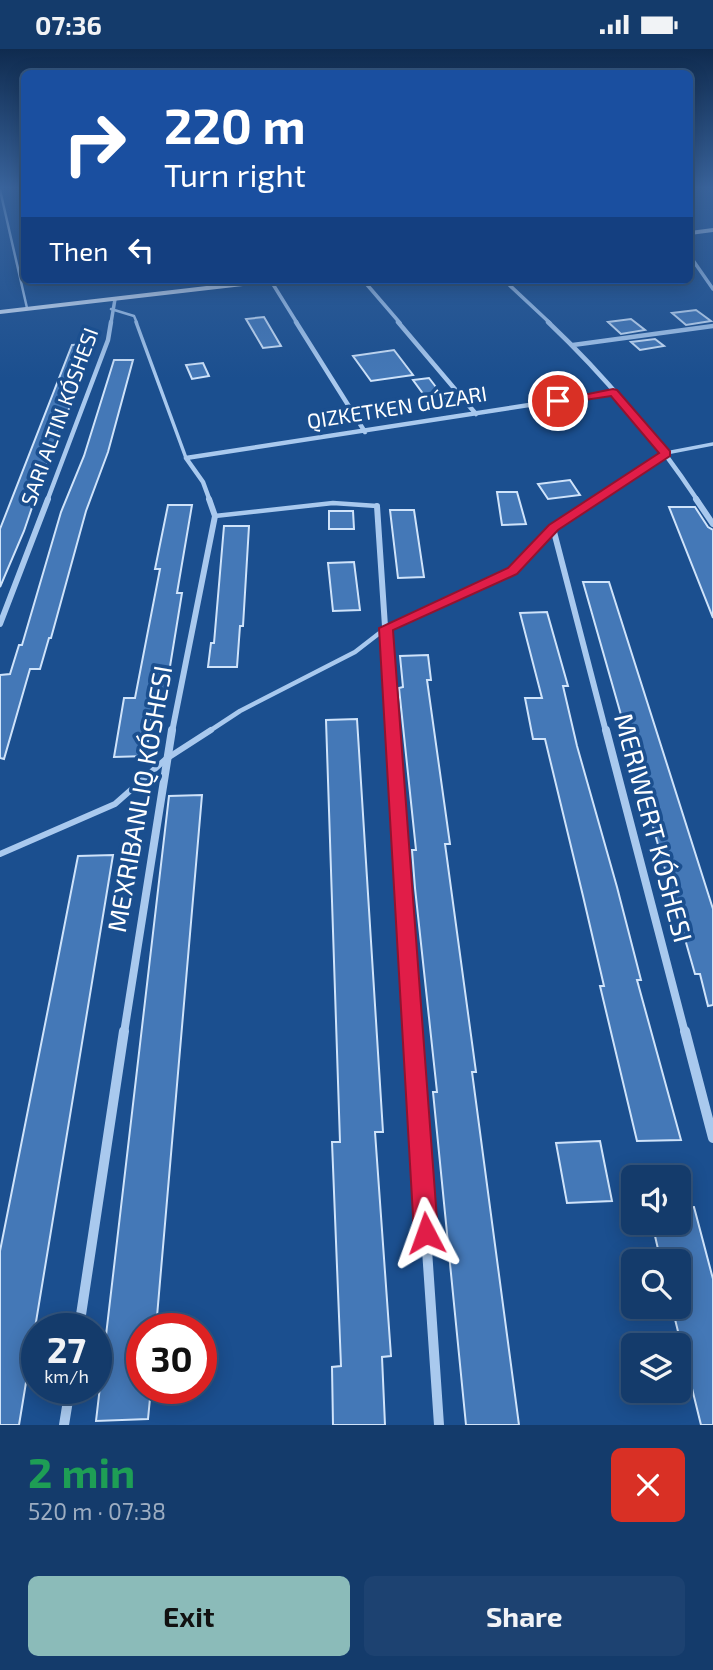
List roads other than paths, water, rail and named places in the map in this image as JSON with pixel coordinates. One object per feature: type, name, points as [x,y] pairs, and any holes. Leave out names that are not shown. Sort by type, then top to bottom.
[{"type":"street","points":[[693,260],[713,289]]},
{"type":"street","points":[[0,312],[245,284]]},
{"type":"street","points":[[273,284],[365,432]]},
{"type":"street","points":[[366,284],[476,414]]},
{"type":"street","points":[[508,284],[573,345],[666,453],[713,524]]},
{"type":"street","points":[[0,624],[108,340],[111,309],[115,299]]},
{"type":"street","points":[[573,345],[713,326]]},
{"type":"street","points":[[81,1313],[166,759],[215,516],[203,482],[186,458],[613,392]]},
{"type":"street","points":[[377,506],[439,1425]]},
{"type":"street","name":"MERIWERT KÓSHESI","points":[[553,528],[713,1138]]},
{"type":"street","points":[[64,1425],[67,1404]]},
{"type":"lane","points":[[14,251],[21,283]]},
{"type":"lane","points":[[21,284],[27,309]]},
{"type":"lane","points":[[111,309],[134,316],[186,458]]},
{"type":"lane","points":[[0,854],[115,804],[166,759],[240,711],[355,652],[386,628],[513,571],[553,528],[666,453],[713,444]]},
{"type":"lane","points":[[215,516],[333,503],[377,506]]}]
